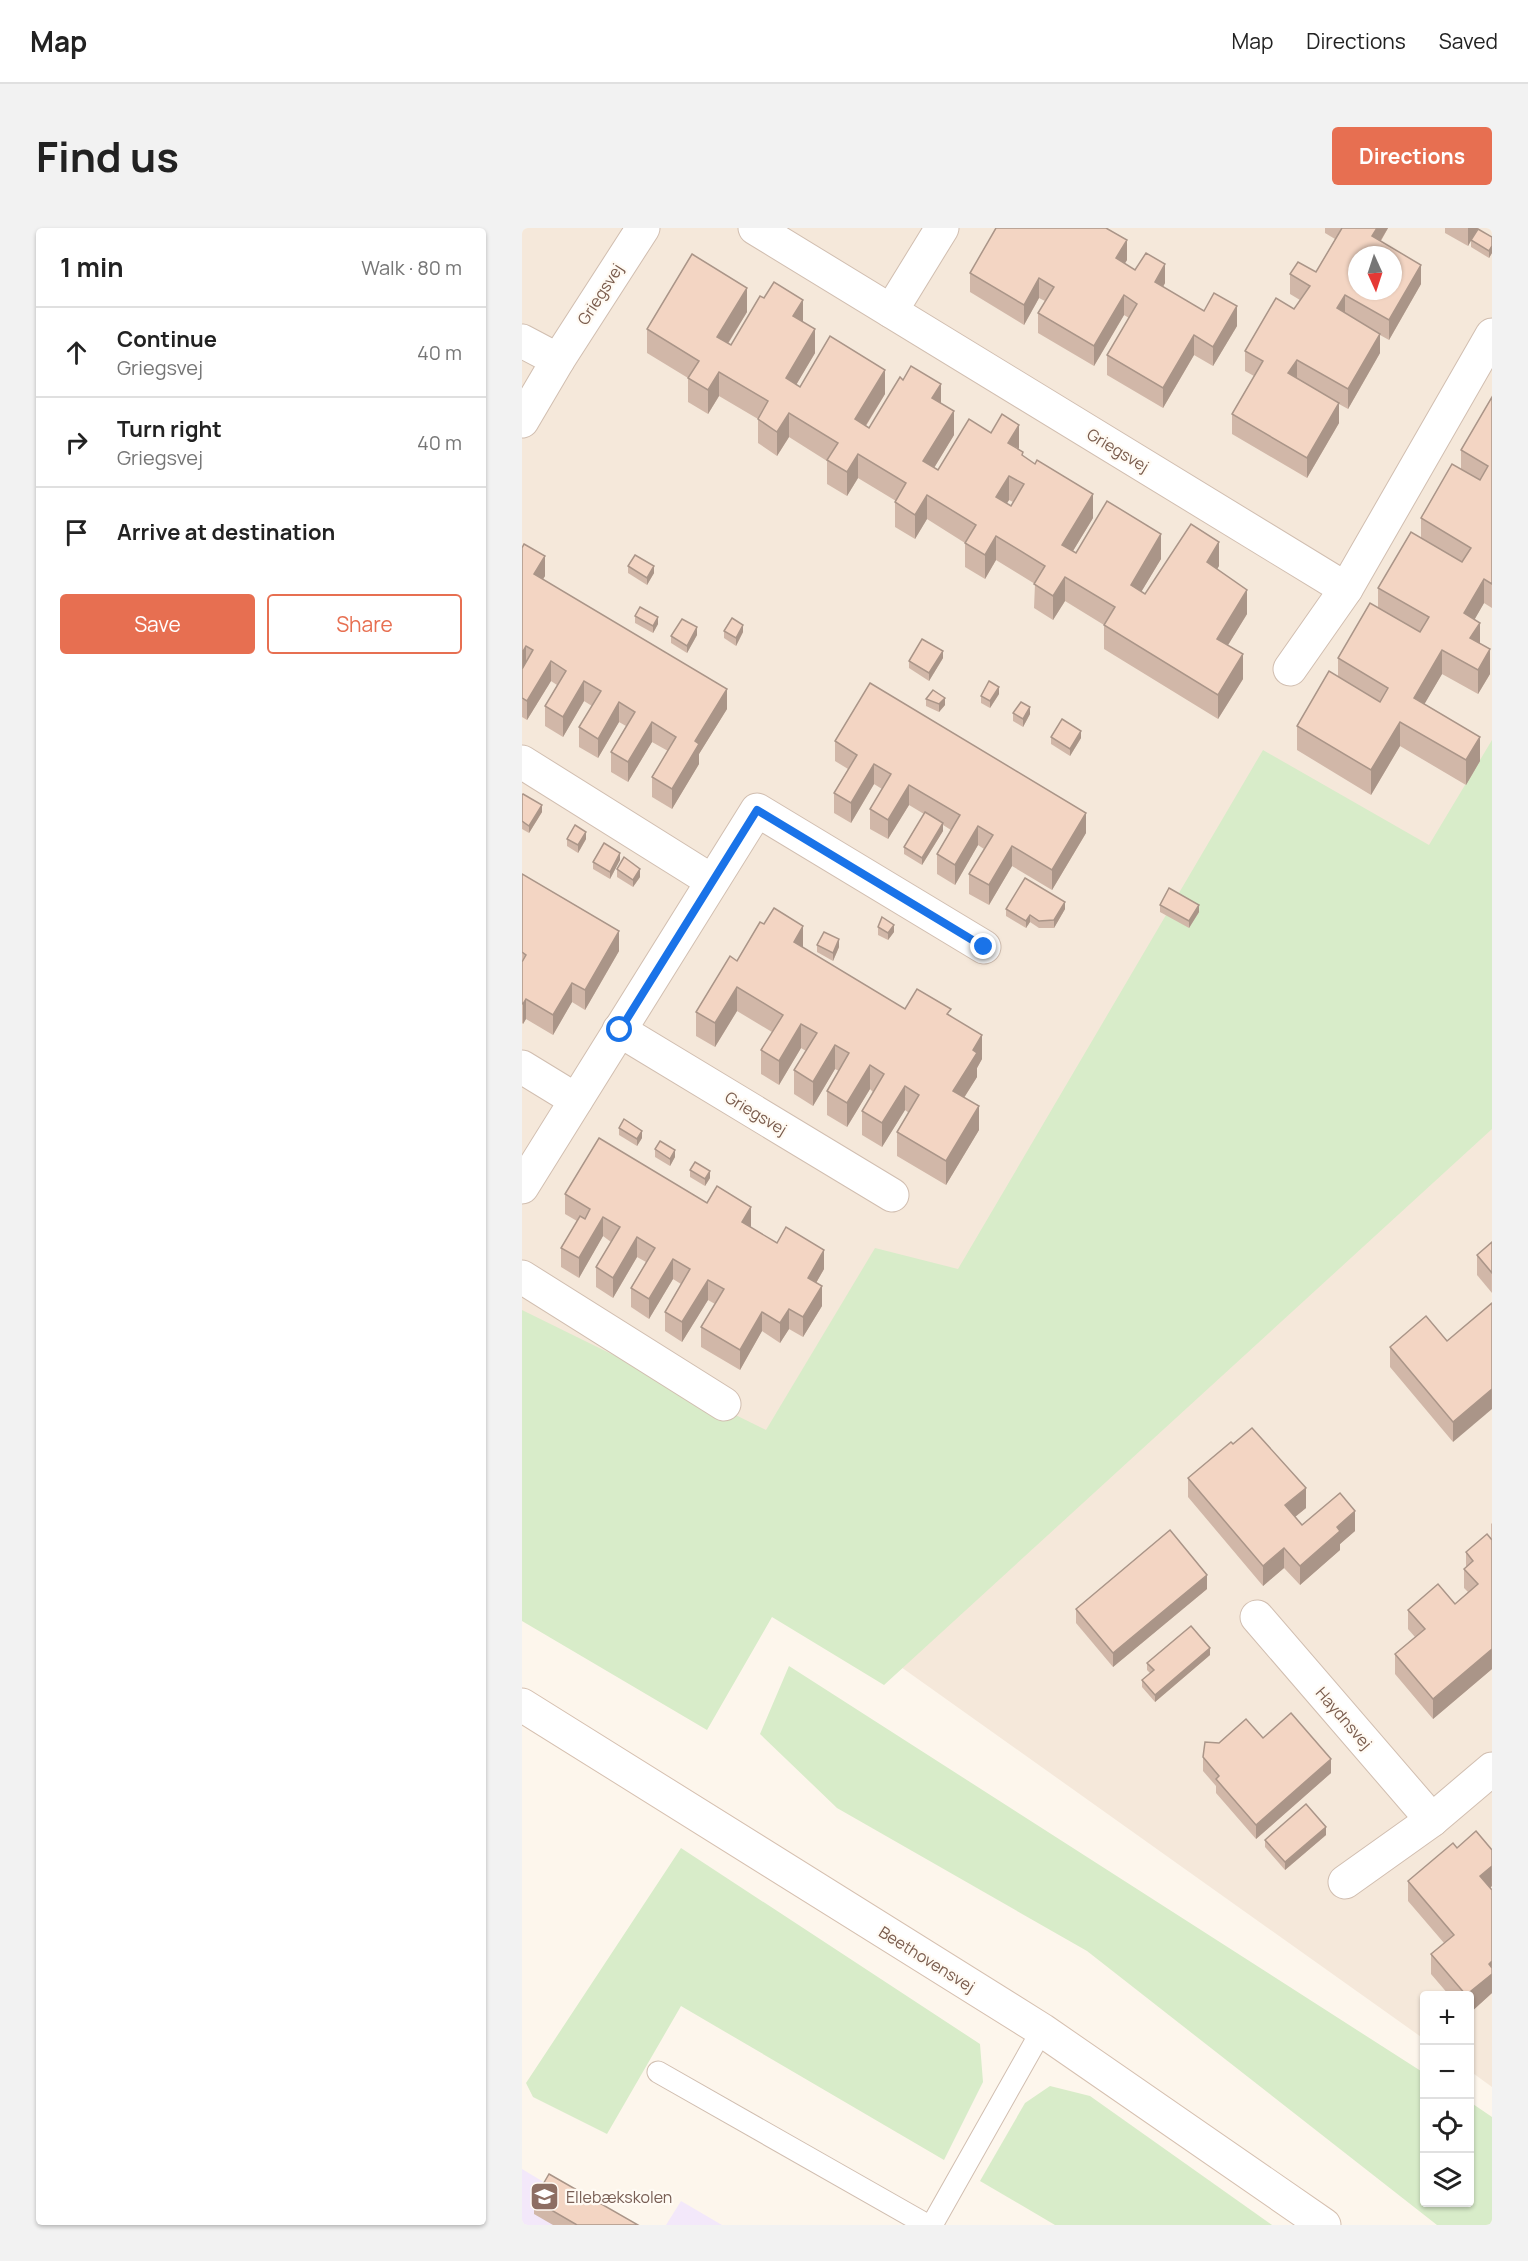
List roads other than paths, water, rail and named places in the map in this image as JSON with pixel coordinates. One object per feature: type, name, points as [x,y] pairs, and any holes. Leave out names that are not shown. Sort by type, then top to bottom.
[{"type":"street","name":"Griegsvej","points":[[522,421],[558,360],[643,228]]},
{"type":"street","name":"Griegsvej","points":[[755,228],[1346,589]]},
{"type":"street","points":[[891,311],[942,228]]},
{"type":"street","points":[[1290,669],[1346,589],[1492,335]]},
{"type":"street","points":[[522,341],[558,360]]},
{"type":"street","points":[[522,762],[712,881]]},
{"type":"street","points":[[522,1187],[757,810],[984,947]]},
{"type":"street","name":"Griegsvej","points":[[620,1030],[892,1195]]},
{"type":"street","points":[[522,1067],[576,1100]]},
{"type":"street","points":[[522,1277],[724,1404]]},
{"type":"street","name":"Haydnsvej","points":[[1257,1617],[1432,1820]]},
{"type":"street","name":"Beethovensvej","points":[[522,1705],[1042,2030],[1323,2225]]},
{"type":"street","points":[[1345,1882],[1432,1820],[1492,1769]]},
{"type":"lane","points":[[933,2225],[1042,2030]]},
{"type":"lane","points":[[658,2072],[927,2225]]},
{"type":"place","name":"Ellebækskolen","points":[[545,2197]]}]
